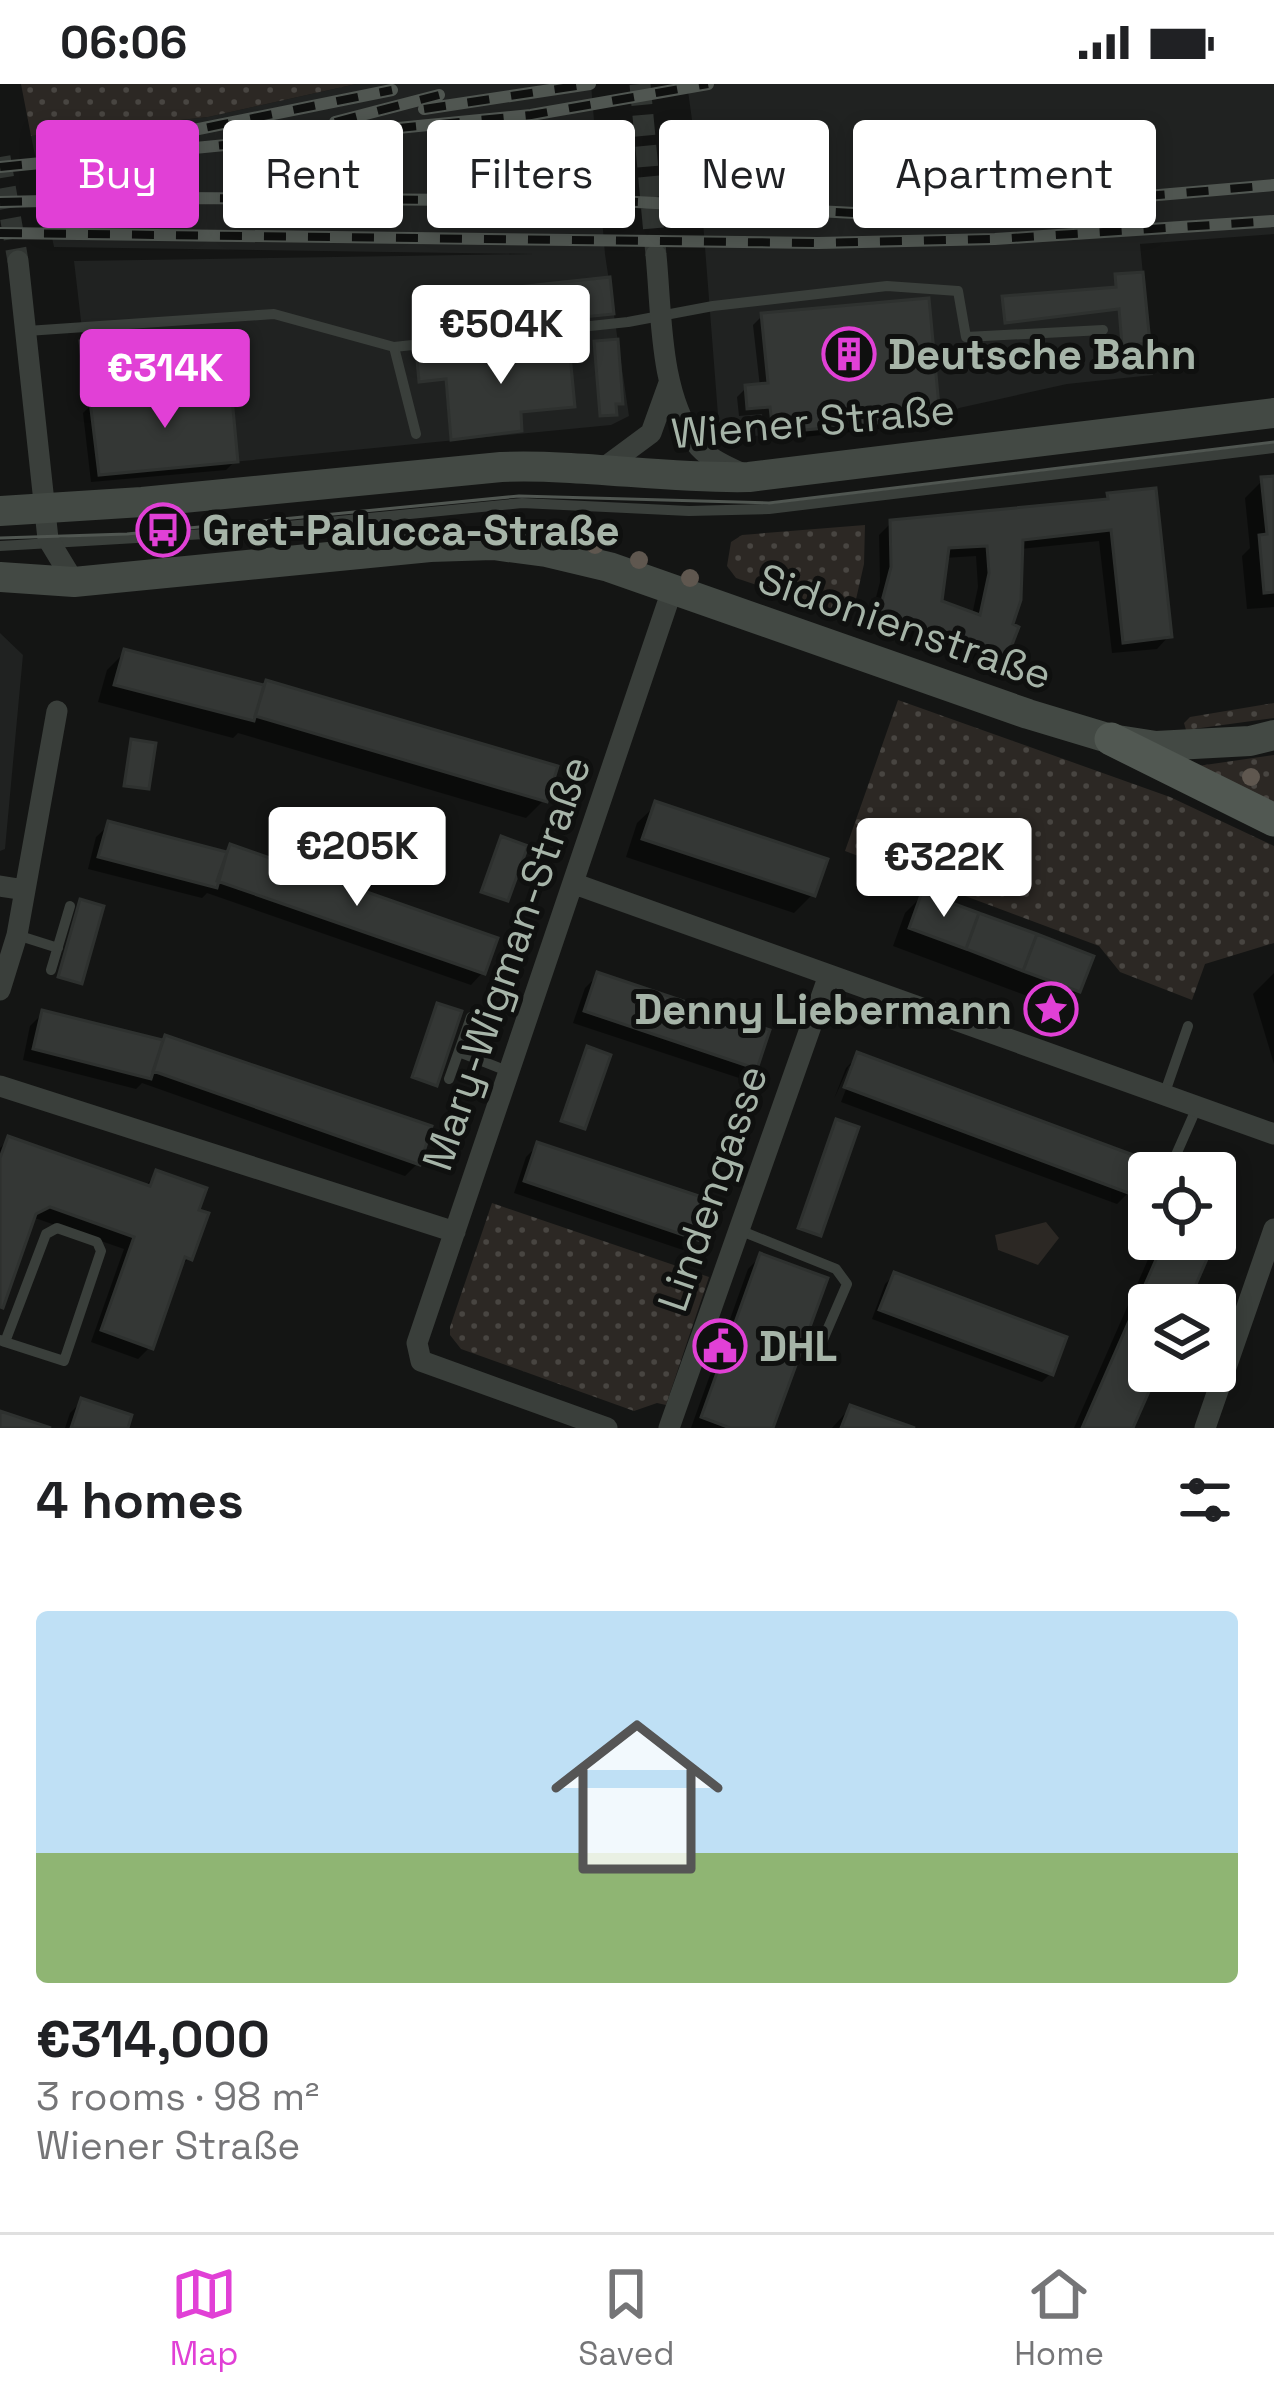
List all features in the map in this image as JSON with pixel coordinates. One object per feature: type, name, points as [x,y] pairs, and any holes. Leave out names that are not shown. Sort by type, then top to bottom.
[{"type":"main road","name":"Wiener Straße","points":[[0,511],[501,467],[672,478],[749,477],[1274,413]]},
{"type":"main road","points":[[0,577],[74,582],[493,545],[609,567],[672,590]]},
{"type":"main road","name":"Sidonienstraße","points":[[672,590],[1112,739],[1156,746],[1250,741],[1274,735]]},
{"type":"main road","points":[[1112,739],[1274,820]]},
{"type":"street","points":[[656,255],[669,382],[696,446],[749,477]]},
{"type":"street","points":[[18,260],[43,507],[52,546],[74,582]]},
{"type":"street","points":[[601,470],[651,433],[669,382]]},
{"type":"street","name":"Mary-Wigman-Straße","points":[[607,1428],[421,1361],[417,1343],[672,590]]},
{"type":"street","points":[[0,990],[16,935],[57,711]]},
{"type":"street","points":[[574,884],[1274,1134]]},
{"type":"street","points":[[0,886],[25,890]]},
{"type":"street","name":"Lindengasse","points":[[669,1428],[829,975]]},
{"type":"street","points":[[0,1086],[455,1232]]},
{"type":"street","points":[[1205,1428],[1272,1242]]},
{"type":"lane","points":[[27,331],[274,314],[394,347],[887,286],[958,291],[966,337],[1103,330]]},
{"type":"lane","points":[[394,347],[416,434]]},
{"type":"lane","points":[[0,546],[52,546],[522,503],[689,511],[769,509],[1274,448]]},
{"type":"lane","points":[[51,970],[70,905]]},
{"type":"lane","points":[[16,935],[58,948]]},
{"type":"lane","points":[[448,1078],[471,1017]]},
{"type":"lane","points":[[1164,1095],[1188,1026]]},
{"type":"lane","points":[[459,1052],[510,1072]]},
{"type":"lane","points":[[1177,1152],[1197,1107]]},
{"type":"lane","points":[[57,1228],[97,1243],[101,1251],[64,1361],[2,1341],[46,1234],[57,1228]]},
{"type":"lane","points":[[739,1230],[836,1269],[847,1284],[819,1349]]},
{"type":"shaded area","points":[[21,84],[356,84],[208,117],[36,120],[36,135],[31,136]]},
{"type":"shaded area","points":[[356,84],[591,84],[594,120],[427,120],[427,228],[603,228],[629,416],[611,425],[99,475],[74,261],[534,254],[54,247],[50,228],[199,228],[199,120],[180,120]]},
{"type":"shaded area","points":[[687,84],[1274,84],[1274,234],[1140,244],[1153,375],[1067,384],[959,408],[940,417],[736,438],[719,428],[703,228],[829,228],[829,120],[692,120]]},
{"type":"shaded area","points":[[865,525],[864,564],[852,617],[736,578],[727,566],[731,542],[742,535]]},
{"type":"shaded area","points":[[0,633],[23,655],[5,849],[0,851]]},
{"type":"shaded area","points":[[898,700],[1170,797],[1274,846],[1274,943],[1205,964],[1192,1000],[1120,972],[1099,946],[845,851]]},
{"type":"shaded area","points":[[1274,703],[1274,718],[1186,730],[1184,723],[1190,717]]},
{"type":"shaded area","points":[[1274,755],[1274,811],[1184,768]]},
{"type":"shaded area","points":[[492,1203],[709,1277],[666,1405],[657,1403],[634,1411],[461,1349],[450,1327]]},
{"type":"shaded area","points":[[1046,1222],[1059,1238],[1038,1265],[998,1250],[995,1235]]},
{"type":"building","points":[[1143,272],[1150,343],[1122,346],[1119,309],[1005,323],[1002,296],[1116,287],[1115,274]]},
{"type":"building","points":[[610,277],[614,314],[454,330],[451,294]]},
{"type":"building","name":"Deutsche Bahn","points":[[929,298],[940,417],[773,433],[770,407],[747,409],[745,385],[768,383],[761,313]]},
{"type":"building","points":[[107,339],[114,399],[86,402],[80,341]]},
{"type":"building","points":[[618,339],[623,404],[616,404],[617,415],[600,416],[594,341]]},
{"type":"building","points":[[569,344],[575,407],[521,412],[522,431],[451,440],[446,379],[419,382],[417,360]]},
{"type":"building","points":[[231,387],[238,462],[99,475],[90,401]]},
{"type":"building","points":[[1274,476],[1274,592],[1264,593],[1259,535],[1267,534],[1261,477]]},
{"type":"building","points":[[1156,488],[1172,637],[1123,643],[1111,530],[1023,540],[1021,600],[1013,624],[1019,627],[1006,660],[878,616],[891,567],[890,520],[1108,499],[1107,493]],"holes":[[[987,546],[989,573],[980,615],[942,601],[949,548]]]},
{"type":"building","points":[[124,649],[264,685],[254,721],[114,685]]},
{"type":"building","points":[[266,680],[558,766],[547,802],[255,716]]},
{"type":"building","points":[[131,739],[156,743],[149,789],[124,786]]},
{"type":"building","points":[[655,801],[828,859],[815,896],[642,839]]},
{"type":"building","points":[[108,821],[227,852],[217,888],[98,857]]},
{"type":"building","points":[[501,836],[528,846],[508,901],[481,892]]},
{"type":"building","points":[[230,844],[498,938],[485,974],[217,881]]},
{"type":"building","points":[[922,892],[979,913],[966,949],[909,928]]},
{"type":"building","points":[[80,899],[104,906],[82,984],[58,977]]},
{"type":"building","points":[[979,913],[1037,934],[1023,971],[966,949]]},
{"type":"building","points":[[1037,934],[1094,956],[1080,992],[1023,971]]},
{"type":"building","points":[[597,972],[770,1030],[757,1069],[584,1011]]},
{"type":"building","points":[[437,1003],[462,1011],[437,1086],[412,1077]]},
{"type":"building","points":[[42,1010],[163,1040],[151,1079],[33,1049]]},
{"type":"building","points":[[165,1035],[432,1126],[420,1165],[153,1071]]},
{"type":"building","points":[[587,1046],[611,1055],[585,1129],[561,1121]]},
{"type":"building","points":[[857,1052],[1128,1153],[1128,1193],[844,1087]]},
{"type":"building","points":[[836,1119],[859,1127],[821,1236],[798,1228]]},
{"type":"building","points":[[8,1136],[150,1186],[156,1170],[207,1188],[199,1210],[209,1213],[192,1260],[185,1257],[153,1349],[101,1330],[134,1237],[50,1207],[36,1214],[0,1307],[0,1158]]},
{"type":"building","points":[[537,1142],[711,1200],[698,1240],[524,1181]]},
{"type":"building","points":[[760,1253],[828,1278],[773,1428],[730,1428],[701,1417]]},
{"type":"building","points":[[1156,1260],[1207,1260],[1196,1284],[1145,1284]]},
{"type":"building","points":[[894,1272],[1067,1337],[1053,1375],[879,1310]]},
{"type":"building","points":[[1128,1323],[1128,1392],[1149,1392],[1133,1428],[1082,1428]]},
{"type":"building","points":[[81,1398],[132,1415],[128,1428],[71,1428]]},
{"type":"building","points":[[850,1405],[915,1428],[841,1428]]},
{"type":"building","points":[[0,1411],[51,1428],[0,1428]]},
{"type":"tunnel","points":[[640,84],[656,255]]},
{"type":"tunnel","points":[[0,157],[18,261]]},
{"type":"tram line","points":[[0,538],[127,534],[519,496],[769,503],[1274,442]]},
{"type":"railway","points":[[424,109],[590,84]]},
{"type":"railway","points":[[0,167],[531,115],[708,84]]},
{"type":"railway","points":[[199,129],[392,90]]},
{"type":"railway","points":[[343,120],[439,95]]},
{"type":"railway","points":[[0,202],[177,198],[616,201],[914,216],[1274,185]]},
{"type":"railway","points":[[0,233],[818,243],[995,239],[1274,221]]},
{"type":"place","name":"Deutsche Bahn","points":[[849,354]]},
{"type":"place","name":"Gret-Palucca-Straße","points":[[163,530]]},
{"type":"place","name":"Denny Liebermann","points":[[1051,1009]]},
{"type":"place","name":"DHL","points":[[720,1346]]}]
